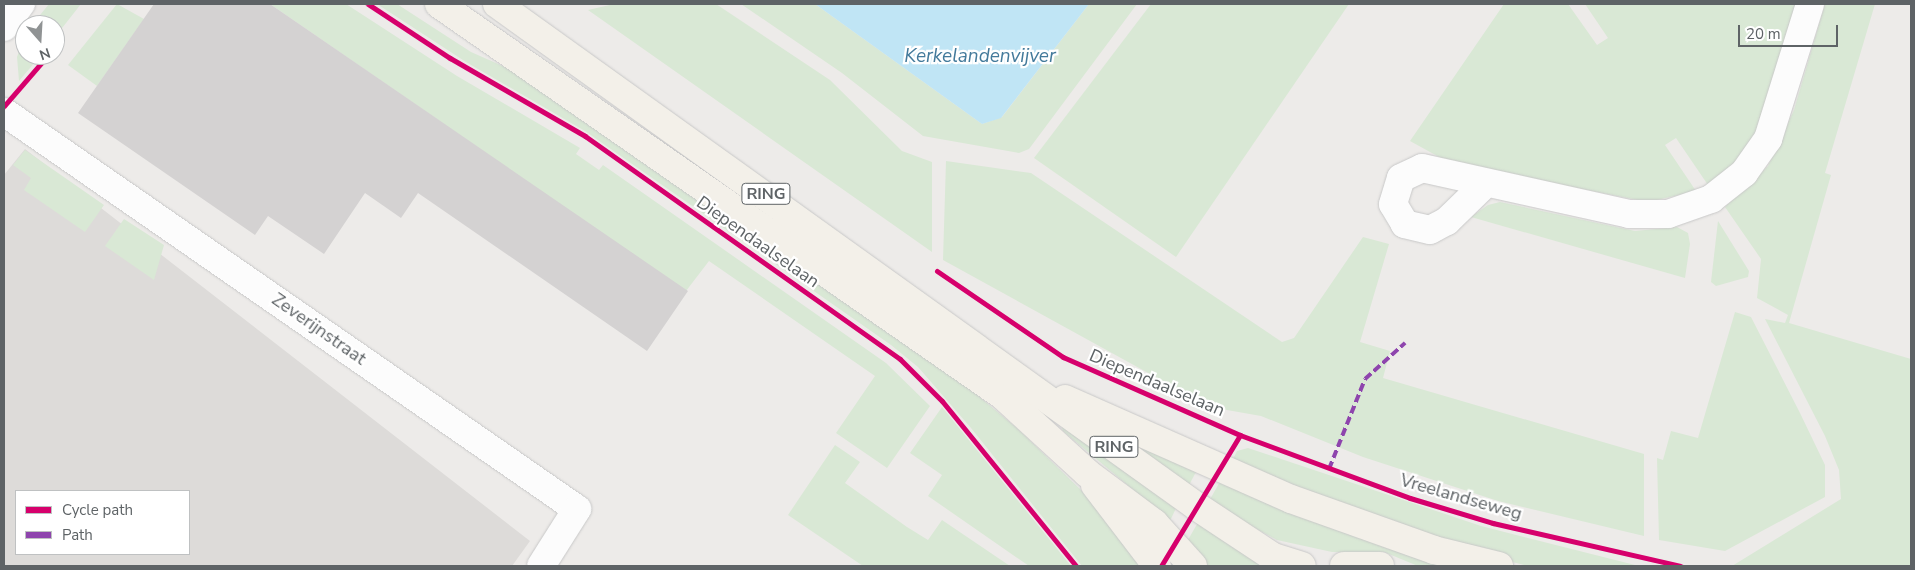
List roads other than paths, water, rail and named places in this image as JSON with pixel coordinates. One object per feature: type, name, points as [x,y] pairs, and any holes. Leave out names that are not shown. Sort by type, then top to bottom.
[{"type":"main road","name":"Diependaalselaan","points":[[439,4],[1002,395],[1087,473],[1154,523],[1193,566]]},
{"type":"main road","name":"RING","points":[[497,4],[1033,386],[1196,506],[1273,557],[1302,566]]},
{"type":"main road","points":[[1033,386],[1291,499],[1434,550],[1499,566]]},
{"type":"main road","name":"RING","points":[[1087,473],[1156,566]]},
{"type":"main road","points":[[1344,566],[1380,566]]},
{"type":"street","points":[[4,27],[21,4]]},
{"type":"street","points":[[1484,185],[1638,215],[1668,214],[1711,199],[1744,173],[1768,139],[1810,4]]},
{"type":"street","name":"Zeverijnstraat","points":[[4,112],[576,509],[541,566]]},
{"type":"water","name":"Kerkelandenvijver","points":[[815,4],[1089,4],[1001,118],[982,124]]}]
